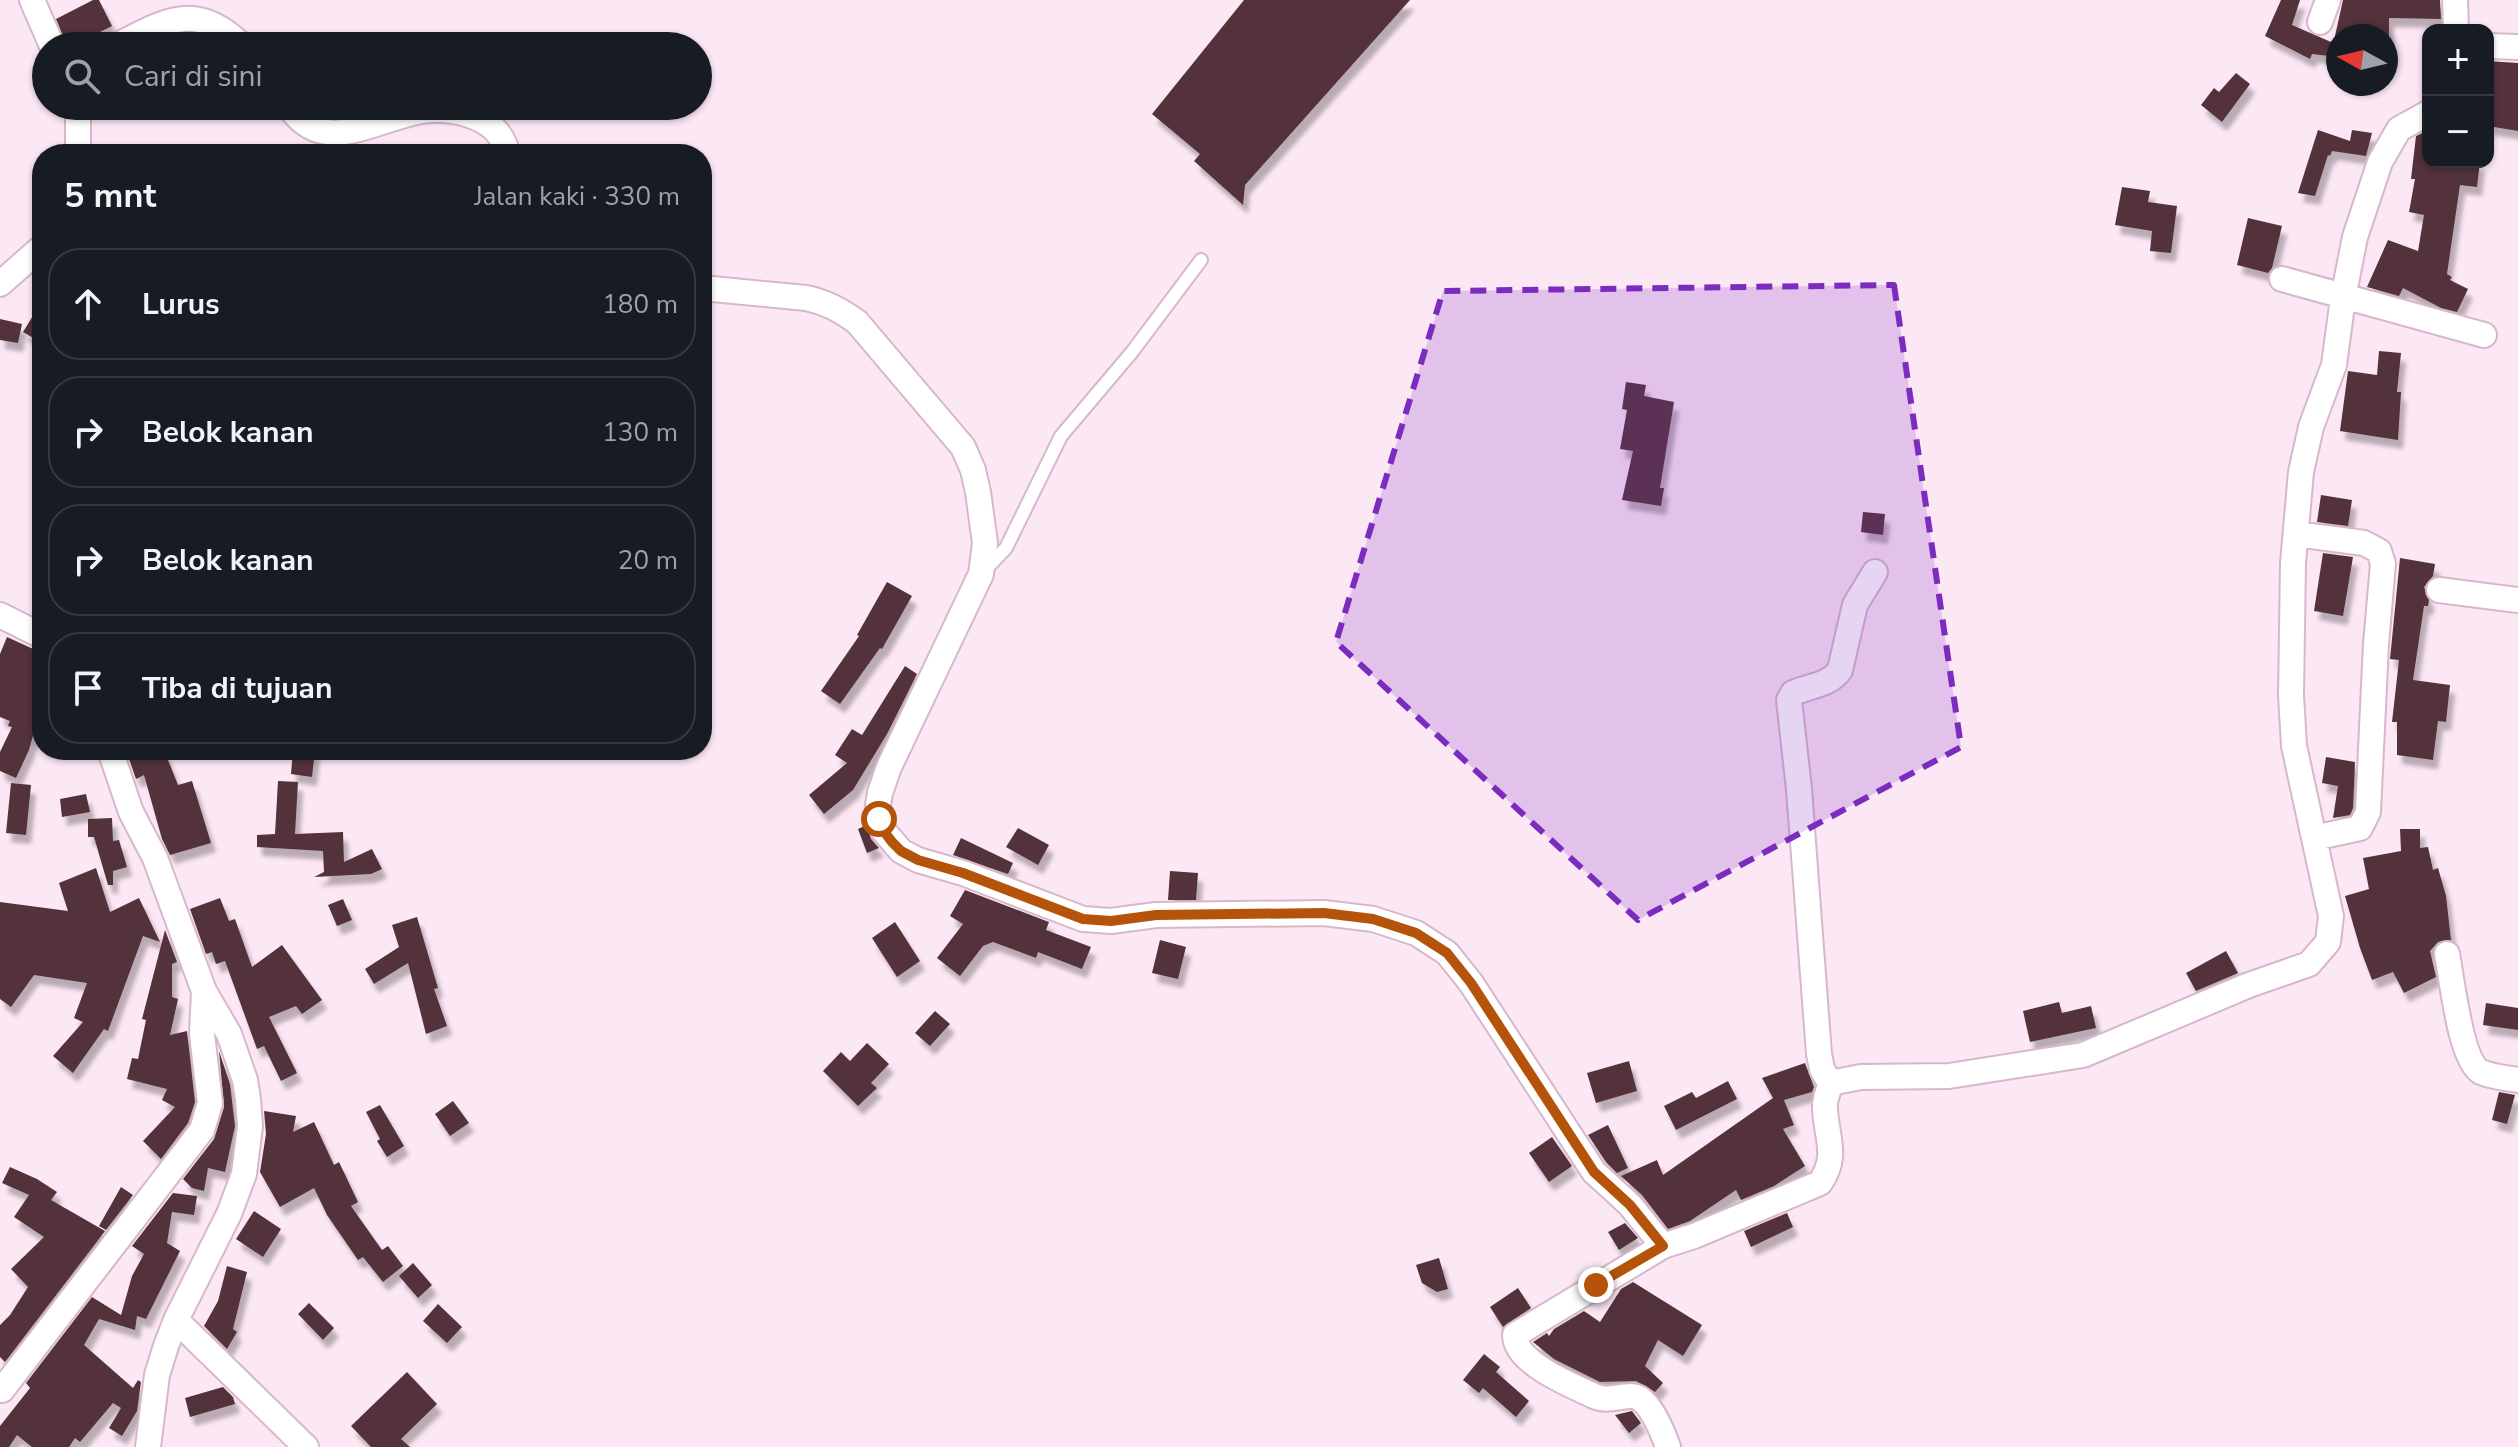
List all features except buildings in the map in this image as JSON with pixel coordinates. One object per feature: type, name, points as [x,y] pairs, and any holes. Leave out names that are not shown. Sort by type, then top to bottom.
[{"type":"street","points":[[32,0],[46,32]]},
{"type":"street","points":[[2455,0],[2456,24]]},
{"type":"street","points":[[145,32],[167,21],[193,17],[225,32]]},
{"type":"street","points":[[2494,46],[2518,47]]},
{"type":"street","points":[[1830,1083],[1861,1077],[1949,1076],[2083,1055],[2249,985],[2309,964],[2328,942],[2331,916],[2294,746],[2292,721],[2293,563],[2306,444],[2334,365],[2355,237],[2380,162],[2390,139],[2399,129],[2422,116]]},
{"type":"street","points":[[78,120],[78,144]]},
{"type":"street","points":[[302,120],[322,131],[339,133],[386,120]]},
{"type":"street","points":[[478,120],[496,129],[503,144]]},
{"type":"street","points":[[0,284],[32,256]]},
{"type":"street","points":[[2282,279],[2484,335]]},
{"type":"street","points":[[712,289],[819,300],[857,322],[963,447],[973,470],[985,543],[981,574],[889,767],[880,793],[878,805],[883,830],[901,851],[918,860],[963,873],[1083,919],[1111,921],[1156,915],[1324,913],[1373,919],[1416,933],[1447,953],[1471,983],[1594,1172],[1630,1205],[1663,1246]]},
{"type":"street","points":[[2296,534],[2364,543],[2379,551],[2383,564],[2368,812],[2360,828],[2314,838]]},
{"type":"street","points":[[1668,1447],[1657,1421],[1642,1399],[1633,1396],[1602,1400],[1594,1396],[1536,1365],[1520,1352],[1515,1335],[1663,1246],[1820,1183],[1829,1169],[1831,1147],[1824,1105],[1830,1083],[1822,1069],[1819,1054],[1799,789],[1789,700],[1793,693],[1835,678],[1840,670],[1855,605],[1875,572]]},
{"type":"street","points":[[2439,590],[2518,600]]},
{"type":"street","points":[[0,615],[32,631]]},
{"type":"street","points":[[113,760],[131,812],[155,858],[204,991],[229,1034],[245,1080],[250,1126],[244,1174],[229,1214],[176,1320],[157,1375],[148,1447]]},
{"type":"street","points":[[2447,954],[2466,1048],[2473,1065],[2481,1072],[2518,1080]]},
{"type":"street","points":[[2,1390],[202,1130],[210,1103],[202,1034],[204,991]]},
{"type":"street","points":[[176,1320],[306,1447]]},
{"type":"lane","points":[[981,574],[1006,548],[1061,436],[1132,352],[1201,260]]},
{"type":"highlighted area","points":[[1894,285],[1961,747],[1638,920],[1336,642],[1443,291]]},
{"type":"route","points":[[879,819],[892,842],[918,860],[963,873],[1083,919],[1111,921],[1156,915],[1324,913],[1373,919],[1416,933],[1447,953],[1471,983],[1594,1172],[1630,1205],[1663,1246],[1596,1285]]}]
